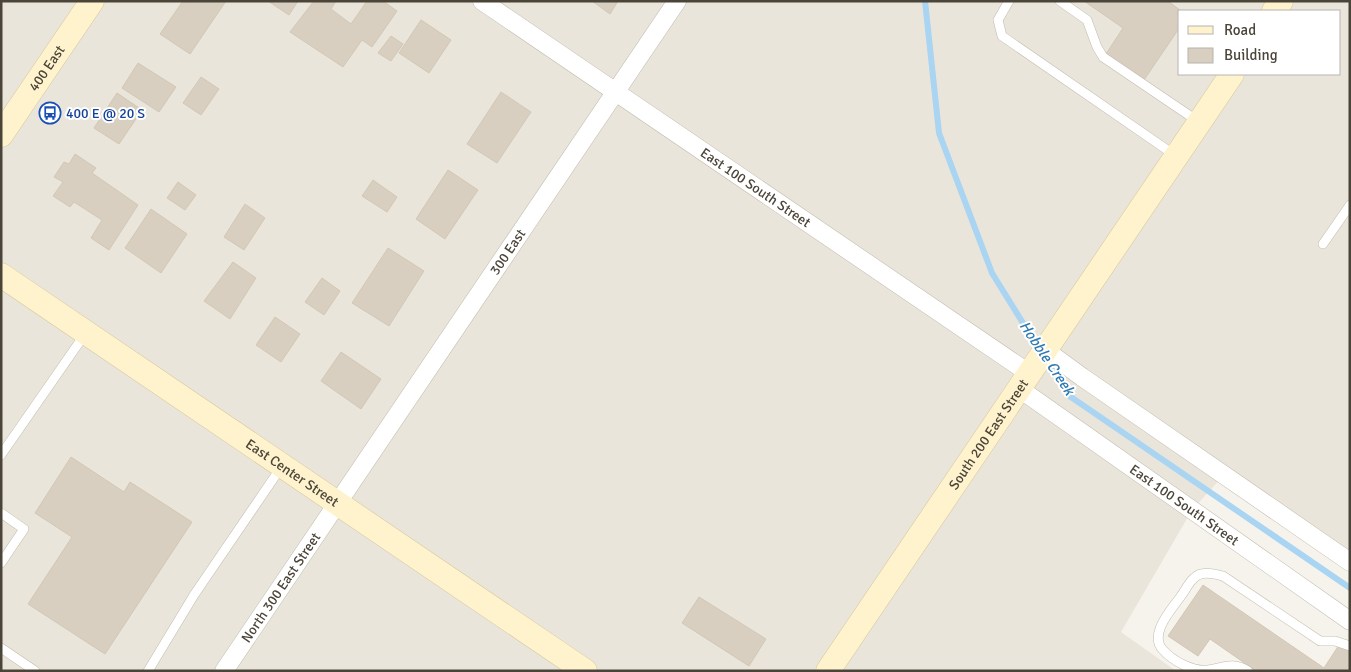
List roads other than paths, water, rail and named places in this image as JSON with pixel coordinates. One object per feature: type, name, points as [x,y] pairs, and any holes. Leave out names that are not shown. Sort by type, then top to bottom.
[{"type":"street","name":"400 East","points":[[1,135],[92,1]]},
{"type":"street","name":"East 100 South Street","points":[[482,1],[1028,377],[1350,620]]},
{"type":"street","name":"300 East","points":[[339,503],[677,1]]},
{"type":"street","name":"South 200 East Street","points":[[828,671],[1231,75]]},
{"type":"street","name":"East Center Street","points":[[1,275],[585,671]]},
{"type":"street","points":[[1045,350],[1350,562]]},
{"type":"street","name":"North 300 East Street","points":[[224,671],[339,503]]},
{"type":"lane","points":[[1010,1],[998,20],[1002,36],[1176,156]]},
{"type":"lane","points":[[1060,1],[1087,20],[1096,48],[1103,57],[1200,122]]},
{"type":"lane","points":[[1324,244],[1350,205]]},
{"type":"lane","points":[[1,455],[86,333]]},
{"type":"lane","points":[[148,671],[194,595],[282,466]]},
{"type":"lane","points":[[1,513],[24,529],[1,563]]},
{"type":"lane","points":[[1248,671],[1243,667],[1227,664],[1208,670],[1193,670],[1162,650],[1158,639],[1162,623],[1194,577],[1207,572],[1223,576],[1320,641],[1335,641],[1350,646]]},
{"type":"lane","points":[[1,648],[35,671]]},
{"type":"waterway","name":"Hobble Creek","points":[[925,1],[939,133],[992,273],[1039,349]]},
{"type":"waterway","name":"Hobble Creek","points":[[1046,359],[1068,395],[1350,588]]},
{"type":"place","name":"400 E @ 20 S","points":[[50,113]]}]
